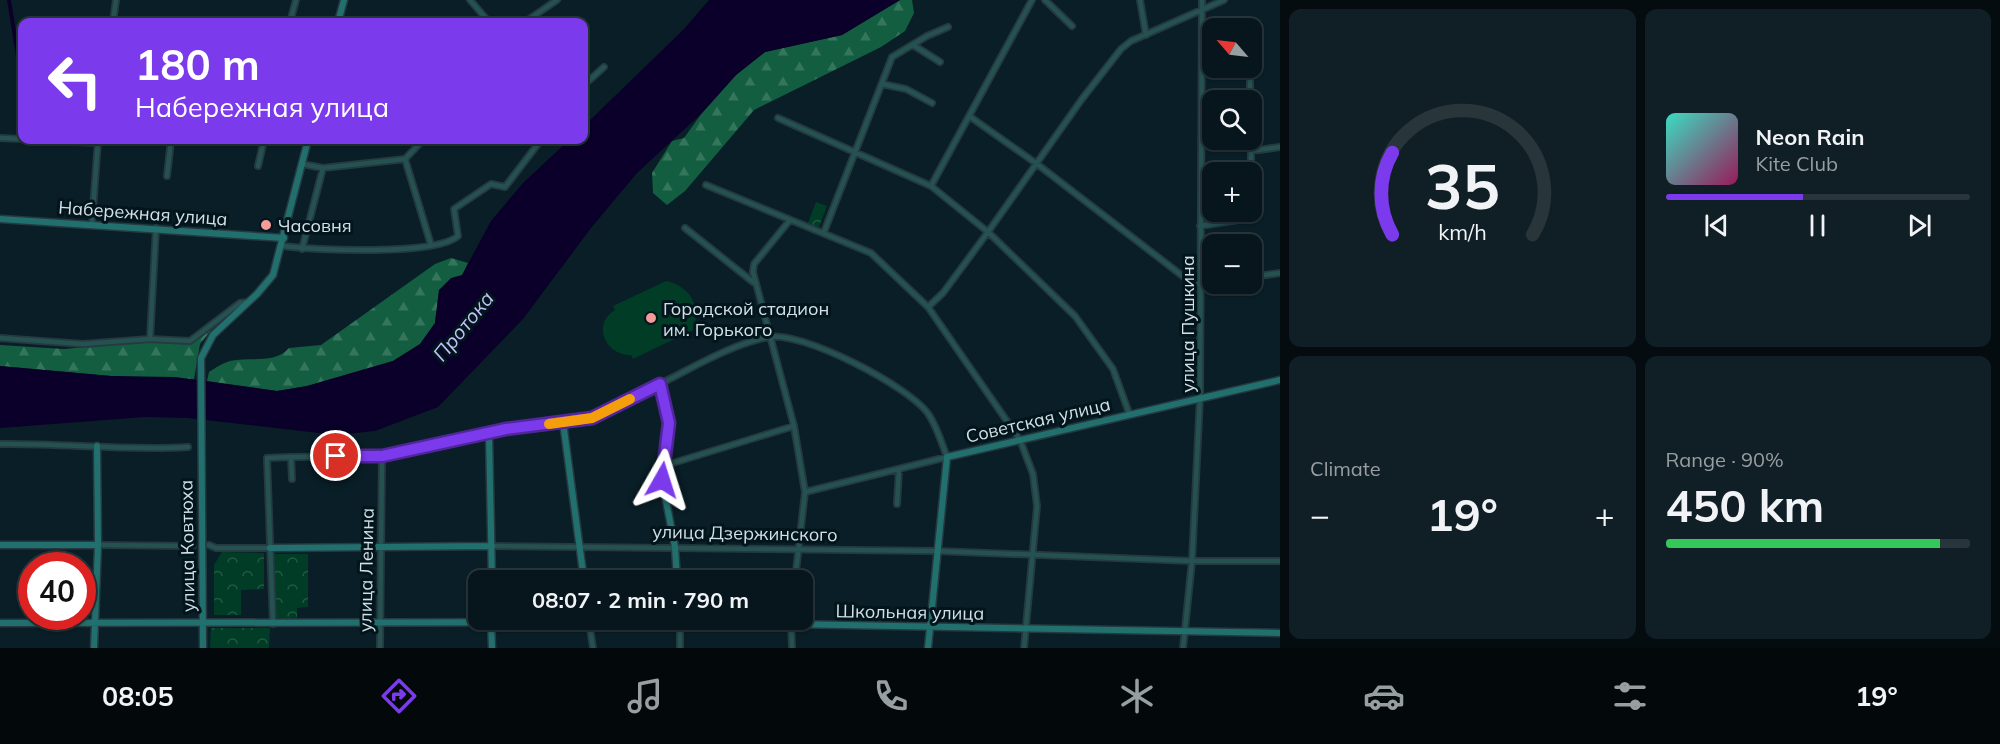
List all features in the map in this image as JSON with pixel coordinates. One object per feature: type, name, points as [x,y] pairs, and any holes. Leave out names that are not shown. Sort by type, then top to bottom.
[{"type":"street","points":[[114,18],[116,0]]},
{"type":"street","points":[[291,18],[296,0]]},
{"type":"street","points":[[339,18],[344,0]]},
{"type":"street","points":[[470,0],[486,18]]},
{"type":"street","points":[[531,18],[557,0]]},
{"type":"street","points":[[931,186],[1032,0]]},
{"type":"street","points":[[1045,0],[1072,27]]},
{"type":"street","points":[[1140,0],[1146,34]]},
{"type":"street","name":"улица Пушкина","points":[[1183,648],[1192,561],[1200,397],[1202,0]]},
{"type":"street","points":[[928,307],[943,292],[988,232],[1120,49],[1146,34],[1224,0]]},
{"type":"street","points":[[824,232],[892,57],[948,27]]},
{"type":"street","points":[[913,45],[940,62]]},
{"type":"street","points":[[588,81],[604,67]]},
{"type":"street","points":[[882,84],[906,89],[932,103]]},
{"type":"street","points":[[969,116],[1037,164],[1193,284],[1200,285]]},
{"type":"street","points":[[778,118],[931,186],[988,232],[1075,316],[1113,369],[1129,413]]},
{"type":"street","points":[[0,138],[18,139]]},
{"type":"street","points":[[92,223],[98,144]]},
{"type":"street","points":[[167,176],[171,144]]},
{"type":"street","points":[[258,166],[263,144]]},
{"type":"street","points":[[0,338],[83,344],[150,339],[190,340],[240,303],[248,302],[273,275],[307,144]]},
{"type":"street","points":[[302,164],[323,168],[405,159],[419,144]]},
{"type":"street","points":[[282,246],[302,249],[363,250],[431,245],[453,240],[458,236],[454,209],[491,184],[505,187],[538,144]]},
{"type":"street","points":[[1200,225],[1251,218],[1251,151],[1280,147]]},
{"type":"street","points":[[405,159],[431,245]]},
{"type":"street","points":[[302,249],[323,168]]},
{"type":"street","points":[[706,184],[870,253],[928,307],[1020,440],[1035,488],[1036,506],[1024,648]]},
{"type":"street","name":"Набережная улица","points":[[0,219],[92,223],[284,238]]},
{"type":"street","points":[[790,220],[754,264],[753,282],[771,336],[794,426],[805,492],[796,570]]},
{"type":"street","points":[[150,339],[156,228]]},
{"type":"street","points":[[686,228],[753,282]]},
{"type":"street","points":[[1262,275],[1280,273]]},
{"type":"street","name":"улица Ковтюха","points":[[203,648],[201,358],[208,341],[248,302]]},
{"type":"street","points":[[273,624],[267,458],[382,456],[489,433],[592,418],[736,347],[771,336],[796,340],[843,357],[909,396],[929,414],[947,457],[928,648]]},
{"type":"street","name":"Советская улица","points":[[805,492],[1129,413],[1280,380]]},
{"type":"street","points":[[660,384],[669,423],[662,480],[675,547],[676,570]]},
{"type":"street","points":[[563,422],[583,570]]},
{"type":"street","points":[[663,466],[794,426]]},
{"type":"street","points":[[489,433],[492,570]]},
{"type":"street","points":[[0,444],[98,446],[136,450],[188,447]]},
{"type":"street","points":[[96,584],[98,446]]},
{"type":"street","name":"улица Ленина","points":[[380,648],[382,456]]},
{"type":"street","points":[[291,457],[292,479]]},
{"type":"street","points":[[897,504],[898,469]]},
{"type":"street","points":[[0,544],[193,546]]},
{"type":"street","name":"улица Дзержинского","points":[[209,545],[216,548],[675,547],[937,551],[1192,561],[1280,561]]},
{"type":"street","name":"Школьная улица","points":[[96,623],[380,624],[468,621]]},
{"type":"street","name":"Школьная улица","points":[[0,622],[18,622]]},
{"type":"street","name":"Школьная улица","points":[[813,623],[1280,633]]},
{"type":"street","points":[[94,630],[94,648]]},
{"type":"street","points":[[491,630],[492,648]]},
{"type":"street","points":[[590,630],[593,648]]},
{"type":"street","points":[[680,630],[680,648]]},
{"type":"street","points":[[791,630],[792,648]]},
{"type":"green space","points":[[900,0],[912,0],[914,13],[905,31],[881,47],[754,110],[685,191],[667,205],[653,193],[652,173],[672,141],[684,138],[702,113],[736,75],[765,52],[842,35]]},
{"type":"green space","points":[[816,202],[827,206],[819,227],[808,223]]},
{"type":"green space","points":[[451,258],[468,263],[462,276],[439,290],[435,323],[420,344],[393,361],[307,386],[277,391],[207,381],[209,372],[230,361],[269,358],[289,348],[321,345],[435,264]]},
{"type":"green space","name":"Городской cтадион им. Горького","points":[[666,281],[682,287],[692,298],[696,313],[693,330],[633,359],[631,355],[615,350],[609,345],[603,331],[608,316],[615,310],[613,306]]},
{"type":"green space","points":[[219,321],[200,344],[194,379],[111,376],[0,366],[0,345],[64,349],[150,341],[193,343]]},
{"type":"green space","points":[[222,552],[264,553],[264,589],[241,590],[241,615],[214,615],[214,565]]},
{"type":"green space","points":[[273,554],[308,554],[308,607],[297,608],[297,619],[273,619]]},
{"type":"green space","points":[[211,628],[270,628],[269,648],[210,648]]},
{"type":"water","name":"Протока","points":[[709,0],[900,0],[842,35],[765,52],[736,75],[702,113],[637,173],[591,228],[523,319],[438,407],[375,431],[336,435],[188,418],[145,417],[0,428],[0,366],[111,376],[175,377],[277,391],[307,386],[393,361],[420,344],[435,323],[439,290],[451,278],[462,275],[491,221],[523,183],[565,144],[588,144],[588,122],[684,29]]},
{"type":"waterway","points":[[9,0],[18,56]]},
{"type":"slow traffic","points":[[549,424],[592,418],[630,399]]},
{"type":"place","name":"Часовня","points":[[266,225]]},
{"type":"place","name":"Городской cтадион им. Горького","points":[[651,318]]},
{"type":"route","points":[[336,456],[382,456],[506,429],[592,418],[660,384],[669,423],[662,480]]}]
